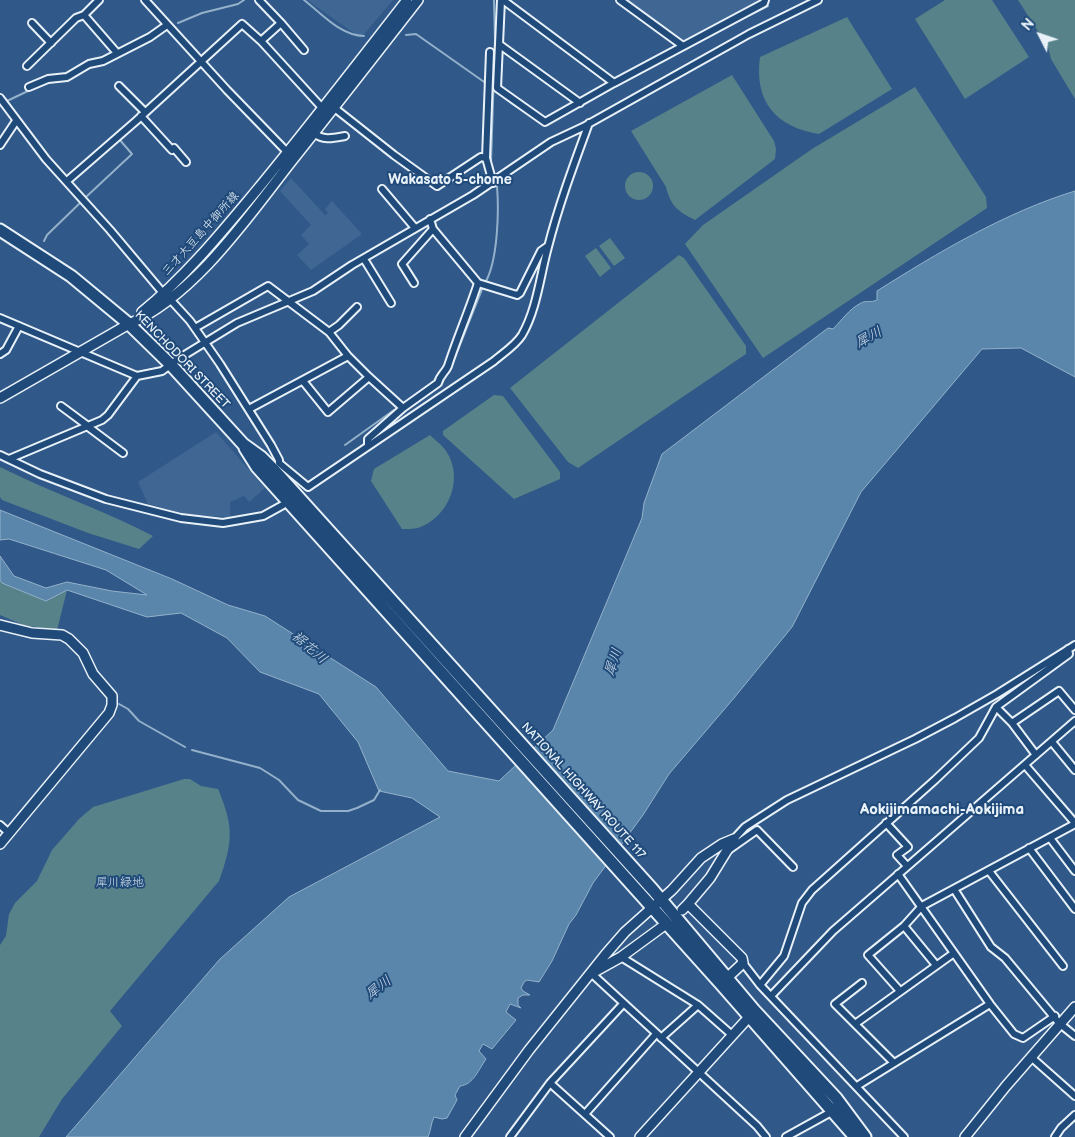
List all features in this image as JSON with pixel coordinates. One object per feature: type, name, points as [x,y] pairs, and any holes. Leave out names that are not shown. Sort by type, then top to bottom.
[{"type":"highway","name":"KENCHODORI STREET","points":[[0,230],[71,276],[129,324],[171,365],[243,444],[261,456],[273,470]]},
{"type":"highway","name":"NATIONAL HIGHWAY ROUTE 117","points":[[273,470],[293,504],[855,1137]]},
{"type":"highway","name":"NATIONAL HIGHWAY ROUTE 117","points":[[293,504],[657,895],[754,1010],[836,1098],[865,1137]]},
{"type":"street","points":[[27,66],[76,18],[84,15],[99,0]]},
{"type":"street","points":[[145,0],[291,156]]},
{"type":"street","points":[[259,0],[304,50]]},
{"type":"street","name":"三才大豆島中御所線","points":[[291,156],[407,0]]},
{"type":"street","name":"三才大豆島中御所線","points":[[0,398],[129,324],[166,296],[291,156],[314,133],[328,108],[418,0]]},
{"type":"street","points":[[502,0],[497,88],[545,122],[614,82],[764,3],[764,0]]},
{"type":"street","points":[[502,0],[614,82]]},
{"type":"street","points":[[620,0],[683,46]]},
{"type":"street","points":[[0,318],[137,376],[162,371],[248,317],[313,291],[430,219],[493,183],[552,142],[590,123],[749,34],[818,0]]},
{"type":"street","points":[[84,15],[117,53]]},
{"type":"street","points":[[32,23],[51,43]]},
{"type":"street","points":[[261,41],[281,23]]},
{"type":"street","points":[[67,181],[242,24],[328,108],[437,186],[481,158],[486,158]]},
{"type":"street","points":[[29,87],[48,79],[67,77],[89,64],[103,61],[150,37],[167,25]]},
{"type":"street","points":[[500,45],[580,103]]},
{"type":"street","points":[[490,52],[486,158],[493,183]]},
{"type":"street","points":[[119,86],[172,150],[174,148],[186,162]]},
{"type":"street","points":[[0,98],[46,159],[190,321],[276,453],[273,470],[308,487],[494,361],[511,348],[521,337],[534,302],[567,182],[590,123]]},
{"type":"street","points":[[0,145],[16,121]]},
{"type":"street","points":[[314,133],[324,139],[345,136]]},
{"type":"street","points":[[382,189],[415,228]]},
{"type":"street","points":[[430,219],[433,228],[482,284],[517,295],[520,293],[541,251],[548,246]]},
{"type":"street","points":[[414,283],[402,264],[411,256],[433,228]]},
{"type":"street","points":[[364,259],[391,303]]},
{"type":"street","points":[[368,446],[368,439],[439,380],[447,370],[482,284]]},
{"type":"street","points":[[195,328],[268,286],[328,332],[368,377],[403,408]]},
{"type":"street","points":[[328,332],[339,325],[357,306]]},
{"type":"street","points":[[0,354],[6,350],[19,326]]},
{"type":"street","points":[[249,409],[348,356]]},
{"type":"street","points":[[9,459],[88,426],[108,415],[137,376]]},
{"type":"street","points":[[303,381],[328,412],[368,377]]},
{"type":"street","points":[[61,406],[123,453]]},
{"type":"street","points":[[0,455],[40,474],[106,499],[181,518],[223,523],[263,516],[293,504]]},
{"type":"street","points":[[0,625],[32,633],[62,635],[69,639],[82,653],[93,674],[112,696],[112,705],[109,713],[0,844]]},
{"type":"street","points":[[904,1137],[760,985],[743,963],[742,958],[685,907],[710,878],[725,852],[745,827],[787,800],[955,718],[1075,645]]},
{"type":"street","points":[[760,985],[784,956],[802,902],[812,890],[979,738],[996,707],[1069,654],[1068,649]]},
{"type":"street","points":[[1012,724],[1059,691],[1075,710]]},
{"type":"street","points":[[996,707],[1036,755]]},
{"type":"street","points":[[771,996],[833,931],[1075,721]]},
{"type":"street","points":[[1052,742],[1075,770]]},
{"type":"street","points":[[900,991],[868,955],[904,926],[922,906],[1075,824],[1025,765]]},
{"type":"street","points":[[886,822],[908,847],[897,855],[907,866]]},
{"type":"street","points":[[0,825],[9,833]]},
{"type":"street","points":[[725,852],[757,830],[793,868]]},
{"type":"street","points":[[1050,838],[1075,871]]},
{"type":"street","points":[[465,1137],[574,992],[648,903],[701,858],[722,844],[734,839]]},
{"type":"street","points":[[1029,848],[1075,909]]},
{"type":"street","points":[[989,871],[1063,966]]},
{"type":"street","points":[[898,874],[990,1004],[1014,1034],[1023,1038],[1057,1020],[1075,1006]]},
{"type":"street","points":[[954,890],[991,947],[1005,958],[1038,999],[1075,1036]]},
{"type":"street","points":[[904,926],[936,965]]},
{"type":"street","points":[[591,973],[621,957],[662,927]]},
{"type":"street","points":[[855,1024],[954,953]]},
{"type":"street","points":[[621,957],[698,1005],[732,1035]]},
{"type":"street","points":[[727,978],[743,963]]},
{"type":"street","points":[[591,973],[757,1126],[766,1137]]},
{"type":"street","points":[[862,983],[835,1004],[893,1062]]},
{"type":"street","points":[[514,1135],[550,1083],[623,1004]]},
{"type":"street","points":[[857,1086],[893,1062],[990,1004]]},
{"type":"street","points":[[585,1114],[659,1036],[698,1005]]},
{"type":"street","points":[[640,1137],[749,1017]]},
{"type":"street","points":[[965,1137],[1031,1057],[1057,1020]]},
{"type":"street","points":[[1031,1057],[1075,1096]]},
{"type":"street","points":[[550,1083],[610,1137]]},
{"type":"street","points":[[786,1137],[833,1110]]},
{"type":"street","points":[[1055,1137],[1061,1128],[1075,1115]]},
{"type":"shaded area","points":[[307,0],[393,0],[361,38]]},
{"type":"shaded area","points":[[624,0],[759,0],[686,41],[679,41]]},
{"type":"shaded area","points":[[291,178],[325,215],[328,213],[325,209],[332,201],[362,234],[311,270],[297,255],[309,244],[301,235],[311,225],[280,191]]},
{"type":"shaded area","points":[[216,432],[265,488],[249,502],[244,496],[230,502],[230,517],[188,515],[148,504],[138,482]]},
{"type":"green space","points":[[945,0],[992,0],[1029,57],[965,99],[915,19]]},
{"type":"green space","points":[[1018,0],[1075,0],[1075,99],[1051,59],[1048,47]]},
{"type":"green space","points":[[847,17],[892,89],[819,134],[804,131],[780,118],[771,110],[761,87],[759,73],[760,57]]},
{"type":"green space","points":[[732,75],[774,141],[776,149],[775,159],[695,220],[679,211],[670,199],[666,187],[631,131]]},
{"type":"green space","points":[[915,87],[986,197],[987,208],[763,358],[685,244],[703,225],[812,149]]},
{"type":"green space","points":[[639,172],[649,176],[653,186],[649,196],[639,200],[629,196],[625,186],[629,176]]},
{"type":"green space","points":[[610,238],[625,258],[614,266],[599,246]]},
{"type":"green space","points":[[596,248],[611,268],[600,277],[585,256]]},
{"type":"green space","points":[[679,255],[684,258],[746,346],[746,354],[578,468],[568,462],[510,388]]},
{"type":"green space","points":[[494,395],[503,396],[560,472],[560,479],[514,499],[443,435],[443,431]]},
{"type":"green space","points":[[430,435],[446,451],[451,462],[454,473],[450,496],[438,516],[429,523],[418,528],[402,529],[371,481],[374,469]]},
{"type":"green space","points":[[0,467],[153,536],[139,549],[88,533],[2,500],[0,497]]},
{"type":"green space","points":[[0,580],[2,583],[46,601],[67,590],[57,630],[23,625],[0,615]]},
{"type":"green space","name":"犀川緑地","points":[[184,779],[190,779],[201,786],[218,789],[223,802],[230,835],[227,856],[219,881],[110,1011],[122,1026],[62,1099],[39,1137],[0,1137],[0,945],[6,936],[9,914],[15,903],[37,881],[52,850],[79,819],[93,807]]},
{"type":"water","points":[[1075,191],[1075,377],[1021,348],[982,349],[861,492],[792,627],[669,774],[643,815],[593,883],[539,982],[527,980],[524,982],[521,988],[530,995],[523,995],[518,998],[518,1005],[521,1008],[510,1004],[506,1012],[516,1020],[492,1049],[483,1044],[479,1051],[486,1059],[472,1080],[460,1086],[455,1095],[457,1100],[447,1118],[434,1117],[428,1137],[66,1137],[220,959],[289,897],[440,817],[412,798],[379,791],[358,742],[319,694],[260,672],[227,638],[181,613],[147,617],[67,590],[46,601],[2,583],[0,580],[0,556],[14,576],[46,588],[67,582],[112,591],[147,595],[106,570],[9,539],[0,540],[0,510],[172,579],[228,605],[265,616],[376,687],[448,771],[499,781],[553,730],[642,518],[644,503],[662,454],[828,328],[833,329],[857,305],[877,300],[877,291],[948,248],[998,222],[1023,210]]},
{"type":"waterway","points":[[178,23],[202,13],[238,4],[244,0]]},
{"type":"waterway","points":[[304,0],[340,28],[347,32],[364,36]]},
{"type":"waterway","points":[[491,162],[495,40],[494,0]]},
{"type":"waterway","points":[[745,17],[768,6]]},
{"type":"waterway","points":[[159,35],[167,29]]},
{"type":"waterway","points":[[406,35],[416,34],[487,84]]},
{"type":"waterway","points":[[681,51],[708,37]]},
{"type":"waterway","points":[[491,87],[514,105],[546,125],[661,61]]},
{"type":"waterway","points":[[41,85],[53,81]]},
{"type":"waterway","points":[[7,101],[30,90]]},
{"type":"waterway","points":[[86,197],[132,154],[119,139]]},
{"type":"waterway","points":[[485,283],[493,262],[495,249],[498,222],[497,186]]},
{"type":"waterway","points":[[44,241],[47,235],[80,203]]},
{"type":"waterway","points":[[443,378],[450,370],[483,287]]},
{"type":"waterway","points":[[345,445],[394,410]]},
{"type":"waterway","points":[[119,704],[128,709],[139,721],[185,747]]},
{"type":"waterway","points":[[192,750],[260,768],[279,780],[298,800],[321,811],[348,811],[357,808],[374,800],[380,790]]},
{"type":"district","name":"Wakasato 5-chome","points":[[450,180]]},
{"type":"district","name":"Aokijimamachi-Aokijima","points":[[942,810]]},
{"type":"water label","name":"犀川","points":[[869,338]]},
{"type":"water label","name":"裾花川","points":[[309,648]]},
{"type":"water label","name":"犀川","points":[[614,662]]},
{"type":"water label","name":"犀川","points":[[379,988]]}]
